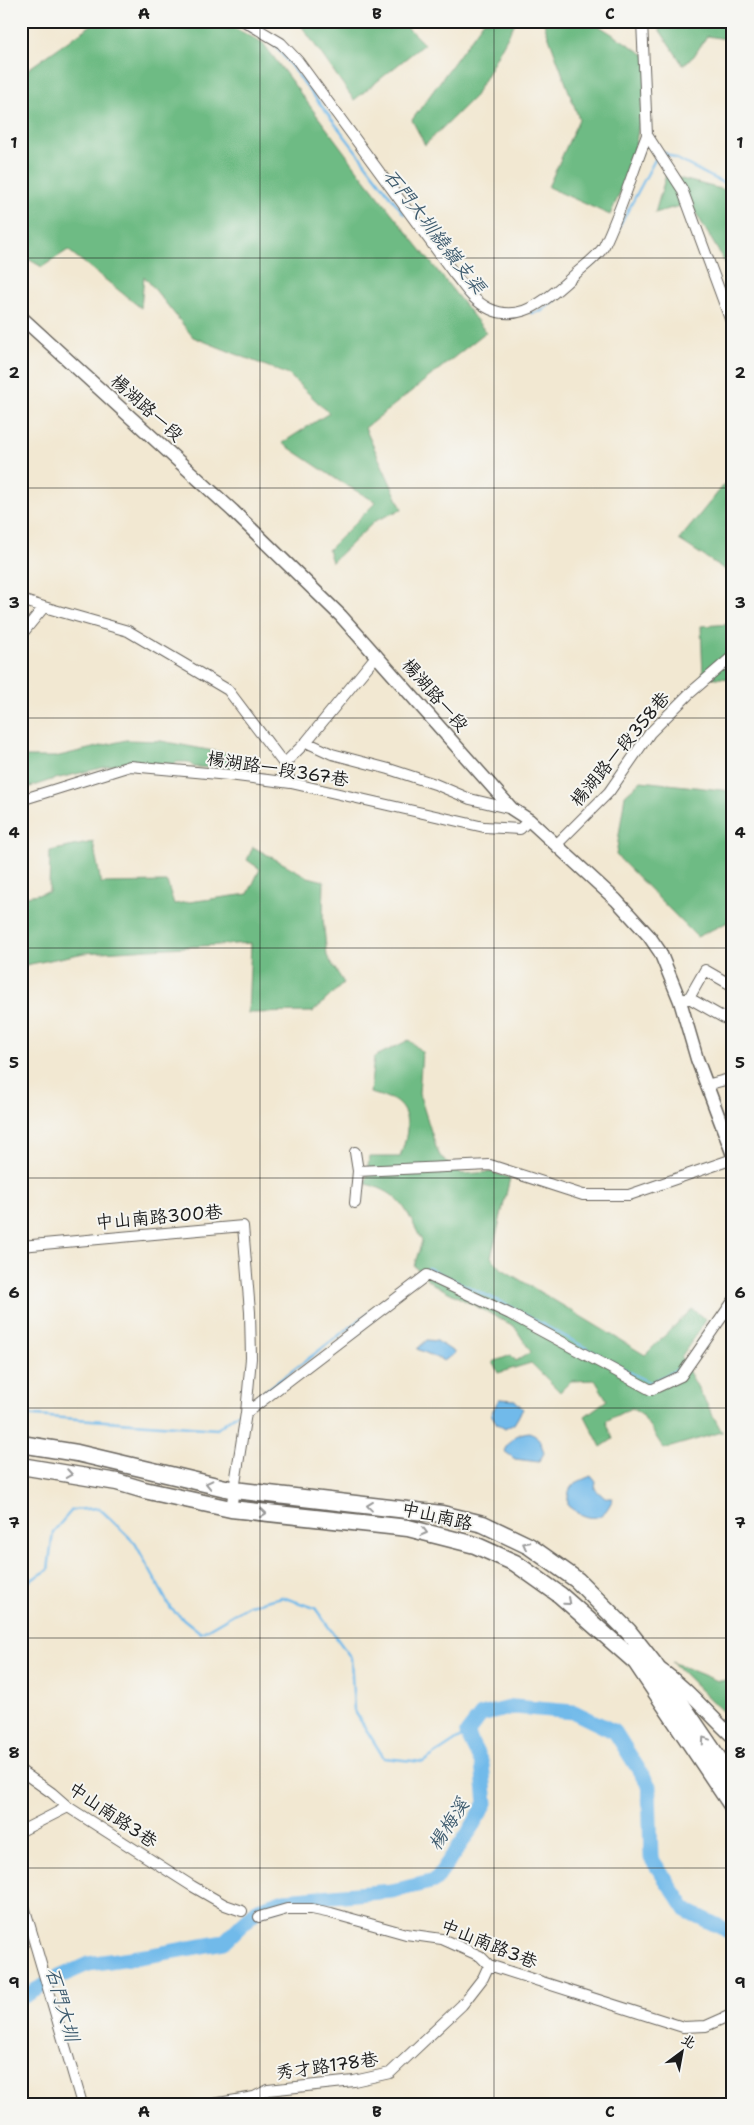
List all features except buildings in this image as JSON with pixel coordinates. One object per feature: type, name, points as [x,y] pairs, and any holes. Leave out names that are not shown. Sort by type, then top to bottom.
[{"type":"main road","name":"中山南路","points":[[21,1444],[77,1453],[234,1490],[442,1514],[483,1524],[529,1546],[577,1580],[628,1631],[654,1664],[733,1780]]},
{"type":"main road","name":"中山南路","points":[[21,1466],[117,1482],[144,1490],[232,1509],[408,1528],[475,1545],[515,1563],[545,1585],[636,1662],[733,1807]]},
{"type":"street","points":[[244,21],[281,43],[298,61],[472,296],[485,306],[510,314],[542,304],[603,248],[647,135],[642,21]]},
{"type":"street","points":[[647,135],[682,189],[733,328]]},
{"type":"street","name":"楊湖路一段","points":[[21,317],[233,511],[341,616],[512,809],[529,820],[616,900],[649,936],[660,952],[685,1000],[706,1085],[729,1134],[733,1155]]},
{"type":"street","points":[[21,600],[128,631],[228,690],[284,764],[291,783]]},
{"type":"street","points":[[21,635],[44,607]]},
{"type":"street","points":[[284,764],[306,742],[377,655]]},
{"type":"street","name":"楊湖路一段358巷","points":[[556,845],[609,792],[650,733],[689,694],[733,656]]},
{"type":"street","points":[[306,742],[332,754],[436,784],[470,799],[512,809]]},
{"type":"street","name":"楊湖路一段367巷","points":[[21,800],[130,766],[291,783],[484,827],[520,829],[529,820]]},
{"type":"street","points":[[733,986],[705,970],[685,1000],[733,1023]]},
{"type":"street","points":[[706,1085],[733,1078]]},
{"type":"street","points":[[355,1152],[358,1171],[355,1203]]},
{"type":"street","points":[[358,1171],[490,1165],[583,1195],[629,1195],[733,1159]]},
{"type":"street","name":"中山南路300巷","points":[[21,1246],[242,1226],[250,1312],[251,1358],[246,1408]]},
{"type":"street","points":[[232,1509],[246,1408],[428,1275],[510,1314],[651,1390],[681,1376],[733,1300]]},
{"type":"street","points":[[636,1662],[654,1664],[681,1683],[702,1708],[733,1737]]},
{"type":"street","name":"中山南路3巷","points":[[21,1771],[52,1793],[68,1808],[192,1886],[225,1905],[242,1911]]},
{"type":"street","points":[[21,1831],[68,1808]]},
{"type":"street","points":[[21,1896],[82,2104]]},
{"type":"street","name":"中山南路3巷","points":[[259,1916],[287,1909],[312,1909],[406,1934],[442,1939],[480,1956],[489,1965],[683,2027],[706,2026],[733,2014]]},
{"type":"street","name":"秀才路178巷","points":[[213,2104],[254,2097],[268,2090],[354,2081],[390,2073],[462,2005],[483,1978],[489,1965]]},
{"type":"green space","points":[[97,21],[221,21],[263,43],[360,173],[486,332],[365,428],[402,509],[375,521],[332,562],[328,550],[376,502],[339,481],[282,443],[329,413],[289,375],[193,337],[144,276],[141,308],[68,250],[42,267],[21,255],[21,74]]},
{"type":"green space","points":[[298,21],[401,21],[424,44],[354,100]]},
{"type":"green space","points":[[484,21],[516,21],[475,96],[425,145],[412,120]]},
{"type":"green space","points":[[543,21],[597,21],[596,24],[650,58],[632,166],[610,215],[548,187],[579,119]]},
{"type":"green space","points":[[672,21],[733,21],[733,40],[707,36],[694,56],[683,65],[659,29]]},
{"type":"green space","points":[[666,175],[733,192],[733,276],[690,203],[655,213]]},
{"type":"green space","points":[[733,474],[733,575],[679,540]]},
{"type":"green space","points":[[733,624],[733,679],[703,677],[701,626]]},
{"type":"green space","points":[[126,740],[161,741],[240,756],[257,769],[194,767],[188,762],[177,762],[174,764],[126,762],[51,780],[21,790],[21,757],[55,757]]},
{"type":"green space","points":[[641,781],[731,791],[733,786],[733,922],[730,921],[697,937],[616,855],[625,795]]},
{"type":"green space","points":[[93,842],[101,883],[167,882],[174,904],[248,894],[260,869],[247,860],[253,847],[308,877],[324,881],[323,919],[327,956],[344,983],[313,1012],[248,1013],[251,943],[84,953],[21,966],[21,897],[49,892],[50,851]]},
{"type":"green space","points":[[409,1040],[422,1052],[419,1093],[440,1156],[462,1174],[491,1172],[510,1178],[491,1257],[502,1269],[645,1355],[692,1309],[706,1320],[681,1357],[722,1432],[664,1449],[642,1415],[631,1408],[606,1421],[613,1439],[601,1447],[585,1416],[607,1400],[595,1380],[571,1381],[560,1392],[531,1363],[498,1373],[493,1362],[511,1355],[516,1361],[531,1352],[514,1326],[433,1284],[414,1266],[422,1241],[407,1212],[402,1204],[388,1192],[366,1184],[369,1157],[400,1157],[407,1128],[405,1114],[396,1102],[370,1093],[374,1057]]},
{"type":"green space","points":[[672,1662],[718,1681],[733,1680],[733,1722]]},
{"type":"water","points":[[427,1340],[437,1341],[455,1353],[444,1361],[417,1349]]},
{"type":"water","points":[[499,1399],[515,1400],[523,1409],[514,1424],[505,1429],[497,1424],[491,1414]]},
{"type":"water","points":[[530,1432],[540,1440],[544,1453],[539,1462],[515,1459],[504,1451],[514,1437]]},
{"type":"water","points":[[591,1476],[596,1482],[595,1489],[605,1498],[613,1498],[605,1512],[595,1517],[582,1515],[568,1506],[568,1494],[572,1486]]},
{"type":"waterway","name":"石門大圳繞嶺支渠","points":[[233,21],[262,37]]},
{"type":"waterway","name":"石門大圳繞嶺支渠","points":[[275,45],[404,214]]},
{"type":"waterway","name":"石門大圳繞嶺支渠","points":[[663,152],[733,188]]},
{"type":"waterway","name":"石門大圳繞嶺支渠","points":[[607,250],[657,156]]},
{"type":"waterway","name":"石門大圳繞嶺支渠","points":[[462,292],[471,305],[480,308]]},
{"type":"waterway","name":"石門大圳繞嶺支渠","points":[[531,313],[542,311],[561,294]]},
{"type":"waterway","points":[[251,1402],[428,1268],[513,1308],[650,1383],[680,1368]]},
{"type":"waterway","points":[[728,1300],[733,1293]]},
{"type":"waterway","points":[[21,1415],[217,1429],[243,1409]]},
{"type":"waterway","points":[[21,1586],[48,1570],[53,1532],[72,1510],[99,1508],[135,1543],[171,1609],[201,1633],[249,1605],[282,1597],[315,1608],[351,1658],[354,1710],[384,1758],[423,1762],[467,1733]]},
{"type":"waterway","name":"楊梅溪","points":[[21,1998],[59,1977],[88,1964],[224,1942],[258,1909],[284,1900],[392,1891],[435,1881],[467,1835],[486,1803],[482,1764],[467,1733],[481,1715],[514,1707],[574,1712],[615,1732],[649,1786],[651,1858],[687,1911],[733,1933]]},
{"type":"water label","name":"石門大圳","points":[[63,2004]]}]
